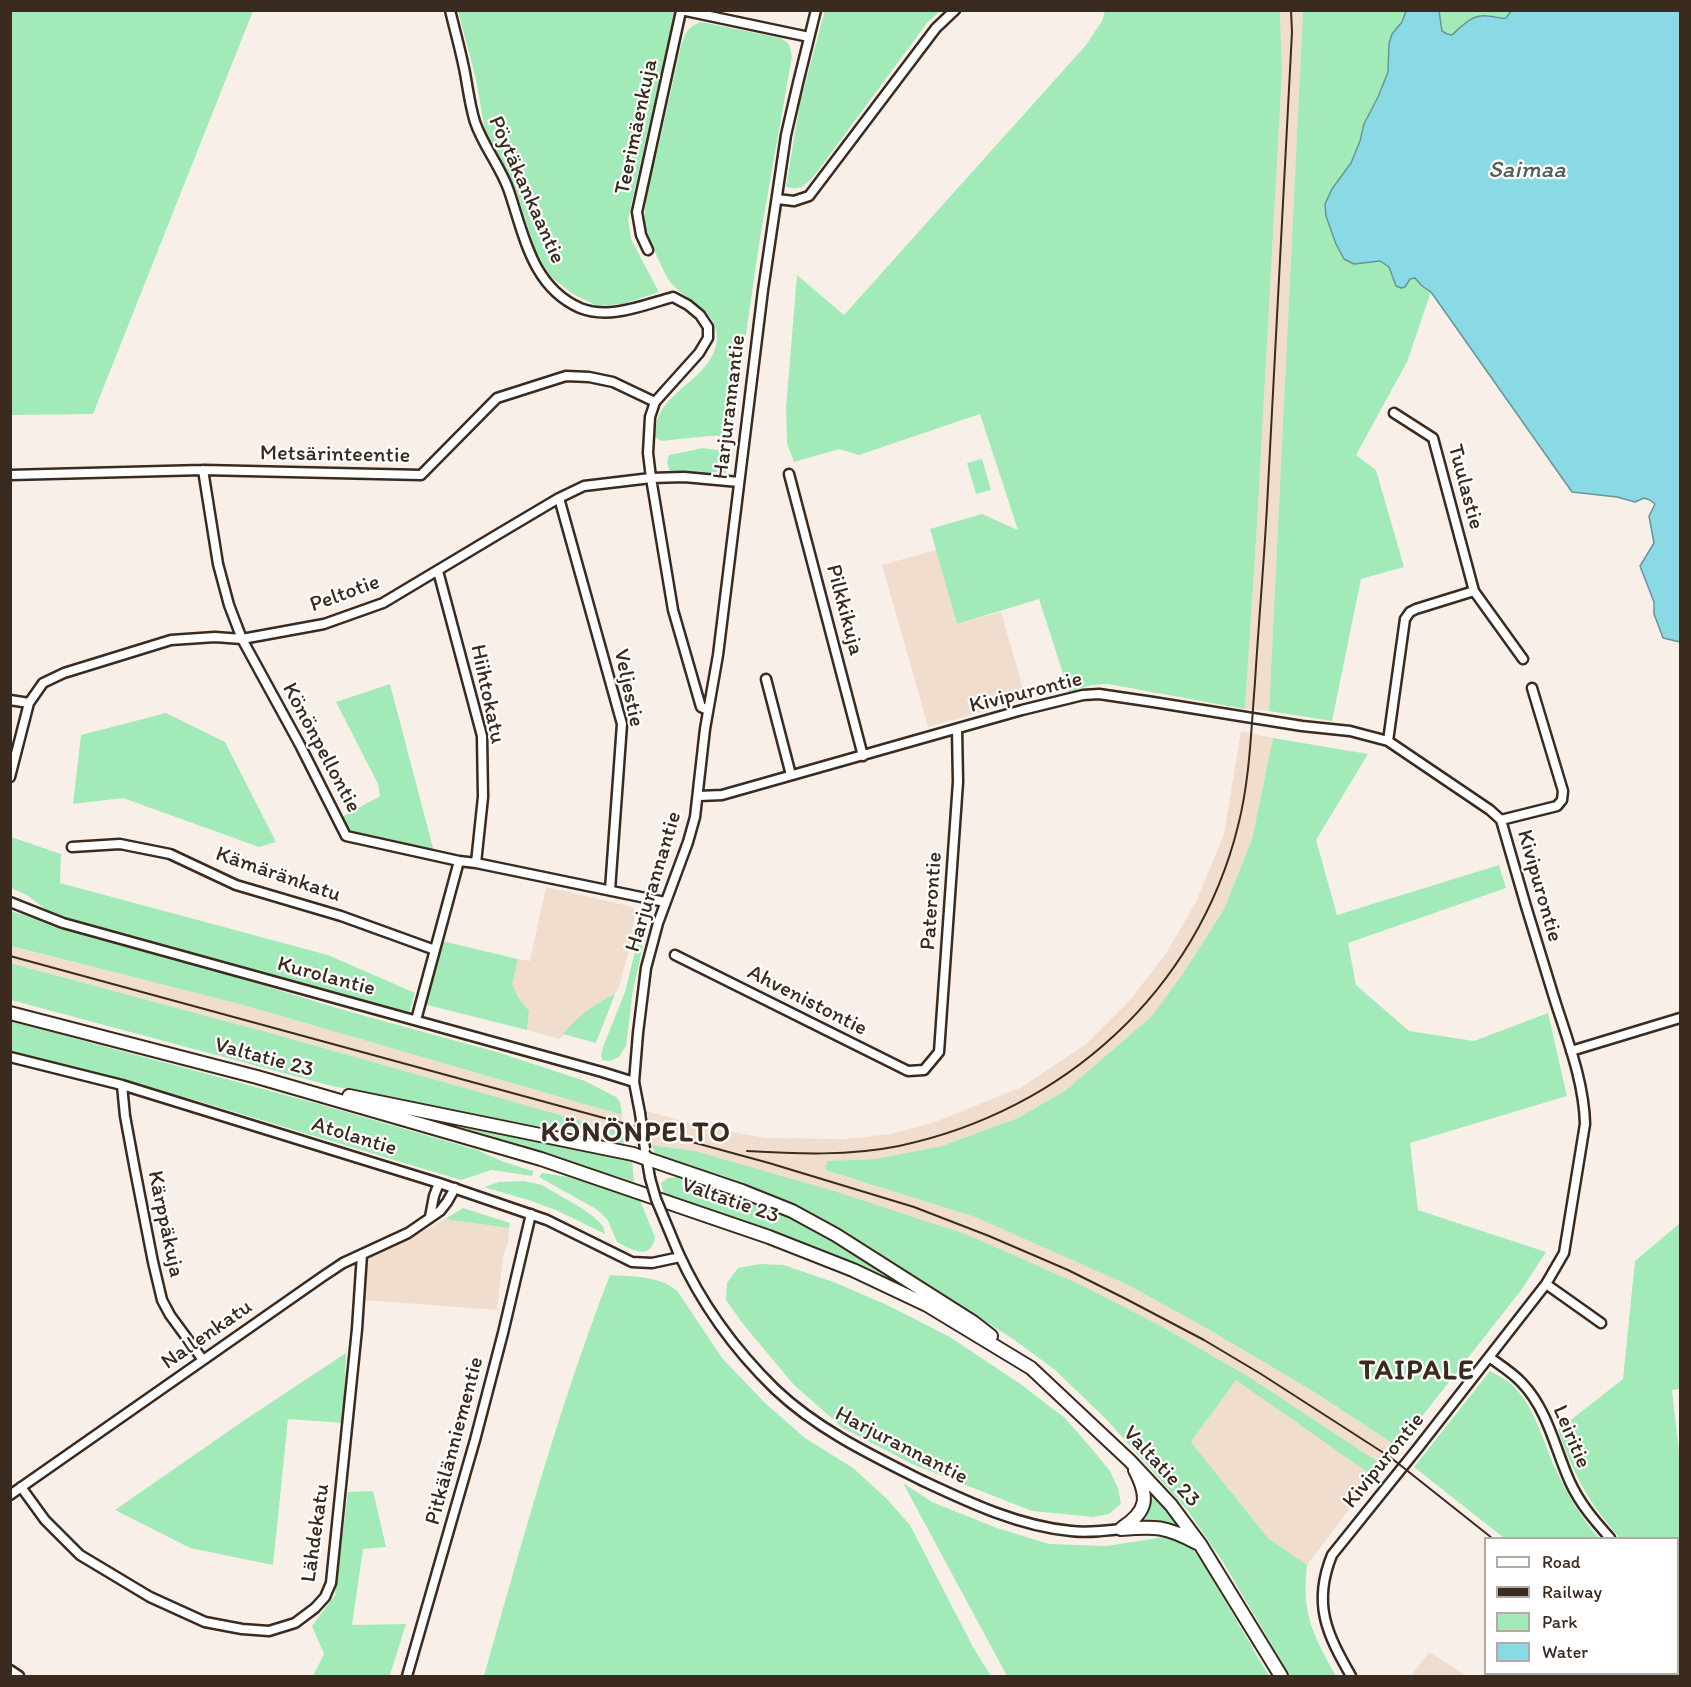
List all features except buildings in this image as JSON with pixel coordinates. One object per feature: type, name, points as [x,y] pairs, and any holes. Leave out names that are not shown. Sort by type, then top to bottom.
[{"type":"highway","name":"Valtatie 23","points":[[10,1013],[257,1077],[541,1159],[769,1237],[853,1270],[927,1305],[1031,1368],[1130,1461],[1172,1505],[1200,1544],[1281,1677]]},
{"type":"highway","points":[[257,1077],[645,1153],[792,1211],[836,1235],[973,1322],[1031,1368]]},
{"type":"highway","points":[[1121,1529],[1136,1519],[1142,1508],[1144,1495],[1140,1479],[1130,1461]]},
{"type":"highway","points":[[1121,1529],[1160,1528],[1176,1532],[1200,1544]]},
{"type":"street","name":"Pöytäkankaantie","points":[[450,10],[475,122],[508,189],[532,260],[549,285],[567,301],[602,314],[615,313],[673,297],[700,315],[708,327],[708,339],[699,352],[655,402]]},
{"type":"street","name":"Harjurannantie","points":[[816,10],[786,135],[763,290],[718,655],[708,710],[699,796],[688,842],[665,902],[646,968],[634,1082],[650,1178],[656,1200],[679,1254],[712,1313],[750,1363],[776,1390],[808,1417],[839,1438],[871,1455],[942,1490],[991,1510],[1023,1521],[1070,1531],[1098,1532],[1121,1529]]},
{"type":"street","points":[[777,199],[794,201],[809,196],[936,28],[955,10]]},
{"type":"street","points":[[681,11],[809,37]]},
{"type":"street","name":"Teerimäenkuja","points":[[648,250],[641,235],[637,212],[681,11]]},
{"type":"street","name":"Metsärinteentie","points":[[10,475],[203,470],[420,475],[497,398],[566,376],[589,377],[613,382],[655,402]]},
{"type":"street","points":[[655,402],[650,417],[648,453],[673,610],[701,707],[708,710]]},
{"type":"street","name":"Tuulastie","points":[[1394,413],[1433,438],[1474,591],[1523,659]]},
{"type":"street","name":"Könönpellontie","points":[[203,470],[218,564],[229,605],[242,639],[300,745],[346,836],[665,902]]},
{"type":"street","name":"Pilkkikuja","points":[[789,474],[863,756]]},
{"type":"street","name":"Peltotie","points":[[10,777],[29,703],[43,683],[64,673],[171,640],[215,637],[242,639],[324,624],[362,612],[383,603],[559,498],[584,486],[651,478],[684,477],[739,482]]},
{"type":"street","name":"Veljestie","points":[[559,498],[622,724],[610,890]]},
{"type":"street","name":"Hiihtokatu","points":[[438,571],[482,736],[483,797],[476,863]]},
{"type":"street","points":[[1388,741],[1405,619],[1410,612],[1416,609],[1474,591]]},
{"type":"street","points":[[766,679],[791,775]]},
{"type":"street","points":[[1501,820],[1557,806],[1562,800],[1563,791],[1532,688]]},
{"type":"street","name":"Kivipurontie","points":[[699,796],[722,795],[1022,710],[1083,695],[1099,694],[1302,726],[1350,731],[1388,741],[1490,810],[1501,820],[1526,909],[1571,1051],[1584,1104],[1585,1124],[1564,1253],[1546,1284],[1332,1555],[1325,1572],[1322,1589],[1323,1605],[1329,1635],[1351,1677]]},
{"type":"street","points":[[10,700],[29,703]]},
{"type":"street","name":"Paterontie","points":[[924,1070],[939,1052],[958,782],[957,729]]},
{"type":"street","name":"Kämäränkatu","points":[[72,848],[120,844],[170,854],[236,885],[341,916],[435,950]]},
{"type":"street","points":[[416,1020],[459,861]]},
{"type":"street","name":"Kurolantie","points":[[10,902],[63,923],[634,1082]]},
{"type":"street","name":"Ahvenistontie","points":[[675,955],[908,1071],[924,1070]]},
{"type":"street","points":[[1571,1051],[1680,1018]]},
{"type":"street","name":"Atolantie","points":[[10,1057],[122,1085],[455,1188],[547,1220],[632,1262],[652,1263],[679,1254]]},
{"type":"street","name":"Kärppäkuja","points":[[122,1085],[135,1170],[162,1300],[170,1315],[203,1360]]},
{"type":"street","points":[[430,1217],[439,1183]]},
{"type":"street","name":"Nallenkatu","points":[[10,1495],[322,1276],[362,1254],[397,1239],[440,1211],[455,1188]]},
{"type":"street","name":"Pitkälänniementie","points":[[407,1677],[475,1440],[531,1214]]},
{"type":"street","name":"Lähdekatu","points":[[21,1487],[45,1520],[80,1555],[150,1597],[205,1622],[242,1629],[269,1631],[294,1623],[315,1608],[325,1597],[331,1583],[357,1329],[362,1254]]},
{"type":"street","points":[[1546,1284],[1601,1323]]},
{"type":"street","name":"Leiritie","points":[[1489,1357],[1521,1383],[1537,1404],[1580,1502],[1608,1537]]},
{"type":"street","points":[[10,1670],[19,1677]]},
{"type":"shaded area","points":[[1280,11],[1303,11],[1303,14],[1269,711],[1245,709],[1282,72]]},
{"type":"shaded area","points":[[936,550],[957,624],[1001,612],[1026,699],[928,727],[882,565]]},
{"type":"shaded area","points":[[1241,731],[1273,738],[1252,839],[1224,909],[1189,965],[1153,1015],[1066,1090],[1018,1118],[942,1146],[875,1159],[827,1161],[825,1170],[975,1217],[1126,1284],[1311,1390],[1398,1447],[1383,1465],[1246,1375],[1161,1326],[1083,1286],[695,1151],[652,1145],[647,1111],[704,1127],[766,1138],[846,1139],[891,1134],[935,1122],[1022,1087],[1085,1045],[1130,1000],[1167,952],[1196,902],[1224,834]]},
{"type":"shaded area","points":[[546,887],[633,907],[635,914],[628,954],[615,994],[578,1019],[560,1039],[527,1030],[529,1011],[511,984],[518,959],[530,961]]},
{"type":"shaded area","points":[[10,946],[243,1005],[622,1115],[624,1133],[281,1036],[11,963]]},
{"type":"shaded area","points":[[445,1219],[509,1228],[497,1310],[363,1300],[368,1257],[407,1240]]},
{"type":"shaded area","points":[[1236,1380],[1374,1477],[1307,1565],[1268,1538],[1191,1442]]},
{"type":"shaded area","points":[[1429,1652],[1467,1676],[1411,1676]]},
{"type":"green space","points":[[825,10],[940,11],[927,23],[810,180],[801,187],[786,187],[800,103]]},
{"type":"green space","points":[[10,11],[253,11],[93,414],[11,415]]},
{"type":"green space","points":[[458,11],[675,11],[628,219],[631,239],[659,292],[623,304],[597,306],[573,294],[551,277],[536,252],[515,188],[485,131],[476,79]]},
{"type":"green space","points":[[1105,11],[1280,11],[1282,72],[1245,709],[1108,684],[1092,685],[1069,692],[1039,599],[957,624],[930,529],[982,514],[1018,530],[980,414],[859,455],[839,449],[794,462],[787,443],[786,408],[797,275],[844,315],[1086,45],[1102,21]]},
{"type":"green space","points":[[1303,11],[1406,11],[1402,22],[1392,34],[1388,72],[1364,124],[1351,163],[1332,189],[1325,204],[1326,216],[1336,244],[1354,264],[1380,261],[1389,267],[1396,286],[1415,278],[1431,292],[1407,362],[1356,455],[1376,470],[1404,567],[1361,579],[1332,721],[1269,711]]},
{"type":"green space","points":[[1439,11],[1511,11],[1506,18],[1482,16],[1472,19],[1452,35],[1442,31]]},
{"type":"green space","points":[[701,22],[781,38],[789,44],[792,56],[760,238],[734,416],[729,431],[724,436],[661,441],[655,437],[659,415],[674,396],[710,360],[717,336],[715,326],[705,311],[668,279],[650,240],[645,221],[648,191],[681,46],[687,31]]},
{"type":"green space","points":[[703,448],[730,452],[726,473],[671,473],[667,463],[669,455]]},
{"type":"green space","points":[[982,459],[991,490],[976,494],[967,463]]},
{"type":"green space","points":[[390,684],[434,852],[350,832],[342,817],[380,796],[378,784],[336,702]]},
{"type":"green space","points":[[166,713],[225,742],[276,842],[259,847],[123,798],[73,804],[81,735]]},
{"type":"green space","points":[[1273,738],[1368,754],[1316,840],[1337,915],[1499,865],[1506,888],[1348,943],[1356,985],[1409,1031],[1474,1041],[1548,1013],[1567,1096],[1410,1143],[1418,1210],[1546,1252],[1522,1289],[1398,1447],[1311,1390],[1126,1284],[975,1217],[825,1170],[827,1161],[875,1159],[942,1146],[1018,1118],[1066,1090],[1153,1015],[1186,969],[1224,909],[1252,839]]},
{"type":"green space","points":[[11,837],[61,854],[60,883],[328,955],[415,993],[409,1012],[63,923],[27,895],[11,888]]},
{"type":"green space","points":[[10,911],[152,951],[343,1010],[497,1052],[585,1081],[616,1097],[620,1102],[622,1115],[243,1005],[11,946]]},
{"type":"green space","points":[[442,941],[518,959],[512,984],[518,997],[529,1011],[527,1030],[423,1004]]},
{"type":"green space","points":[[637,944],[643,946],[633,990],[626,1046],[619,1057],[610,1061],[602,1060],[603,1047],[625,992]]},
{"type":"green space","points":[[10,963],[281,1036],[624,1133],[624,1145],[620,1147],[583,1139],[573,1131],[553,1125],[536,1126],[332,1086],[11,1000]]},
{"type":"green space","points":[[615,994],[596,1043],[563,1034],[587,1011]]},
{"type":"green space","points":[[10,1021],[315,1103],[477,1150],[533,1171],[533,1174],[532,1176],[491,1170],[461,1180],[198,1101],[11,1051]]},
{"type":"green space","points":[[387,1108],[632,1160],[634,1182]]},
{"type":"green space","points":[[652,1145],[695,1151],[837,1192],[968,1235],[1083,1286],[1161,1326],[1246,1375],[1383,1465],[1374,1477],[1236,1380],[1191,1442],[1268,1538],[1307,1565],[1306,1594],[1309,1618],[1316,1638],[1336,1676],[1290,1676],[1223,1562],[1188,1511],[1106,1419],[1054,1369],[1013,1339],[843,1230],[724,1176],[665,1160],[655,1153]]},
{"type":"green space","points":[[542,1173],[568,1177],[639,1198],[655,1237],[653,1245],[640,1252],[617,1242],[607,1219],[596,1209],[539,1177]]},
{"type":"green space","points":[[678,1177],[766,1206],[798,1220],[930,1298],[829,1252],[664,1194],[661,1183],[668,1178]]},
{"type":"green space","points":[[524,1181],[542,1185],[583,1209],[603,1226],[605,1234],[556,1210],[484,1187],[499,1182]]},
{"type":"green space","points":[[463,1208],[510,1223],[509,1228],[445,1219]]},
{"type":"green space","points":[[1680,1223],[1680,1389],[1672,1390],[1680,1461],[1680,1587],[1679,1537],[1619,1537],[1599,1513],[1583,1487],[1558,1430],[1623,1379],[1635,1261]]},
{"type":"green space","points":[[760,1264],[784,1265],[836,1283],[887,1305],[950,1337],[1019,1383],[1065,1418],[1110,1471],[1118,1488],[1121,1504],[1109,1514],[1093,1517],[1032,1511],[912,1464],[843,1428],[794,1385],[726,1300],[727,1283],[738,1268]]},
{"type":"green space","points":[[610,1275],[655,1280],[671,1286],[678,1292],[722,1358],[765,1403],[805,1438],[853,1468],[886,1498],[910,1525],[974,1649],[991,1676],[484,1676],[558,1424]]},
{"type":"green space","points":[[346,1353],[343,1423],[288,1419],[273,1565],[190,1548],[115,1510],[246,1419]]},
{"type":"green space","points":[[1490,1371],[1506,1380],[1524,1399],[1566,1490],[1598,1537],[1503,1537],[1414,1467]]},
{"type":"green space","points":[[903,1483],[932,1502],[997,1528],[1049,1544],[1107,1546],[1163,1537],[1156,1531],[1189,1544],[1204,1565],[1269,1676],[1007,1676]]},
{"type":"green space","points":[[373,1491],[386,1547],[363,1549],[352,1625],[406,1624],[390,1675],[313,1676],[324,1654],[312,1626],[335,1595],[348,1492]]},
{"type":"green space","points":[[1152,1491],[1181,1526],[1168,1523],[1137,1524],[1148,1509]]},
{"type":"water","name":"Saimaa","points":[[1406,11],[1439,11],[1442,31],[1452,35],[1468,21],[1477,17],[1506,18],[1511,11],[1680,11],[1680,642],[1663,638],[1654,614],[1654,602],[1640,566],[1654,543],[1649,516],[1655,504],[1644,498],[1635,502],[1617,497],[1572,492],[1431,292],[1415,278],[1410,279],[1405,287],[1396,286],[1389,267],[1380,261],[1354,264],[1344,259],[1336,244],[1326,216],[1325,204],[1332,189],[1351,163],[1364,124],[1388,72],[1389,44],[1392,34],[1402,22]]},
{"type":"railway","points":[[747,1151],[842,1153],[899,1146],[959,1129],[1016,1104],[1068,1073],[1115,1035],[1156,991],[1191,941],[1218,886],[1238,826],[1248,772],[1267,511],[1292,32],[1291,10]]},
{"type":"railway","points":[[10,956],[769,1163],[914,1207],[989,1236],[1068,1270],[1126,1299],[1204,1340],[1261,1374],[1390,1457],[1491,1537]]},
{"type":"district","name":"KÖNÖNPELTO","points":[[636,1134]]},
{"type":"district","name":"TAIPALE","points":[[1417,1372]]}]
